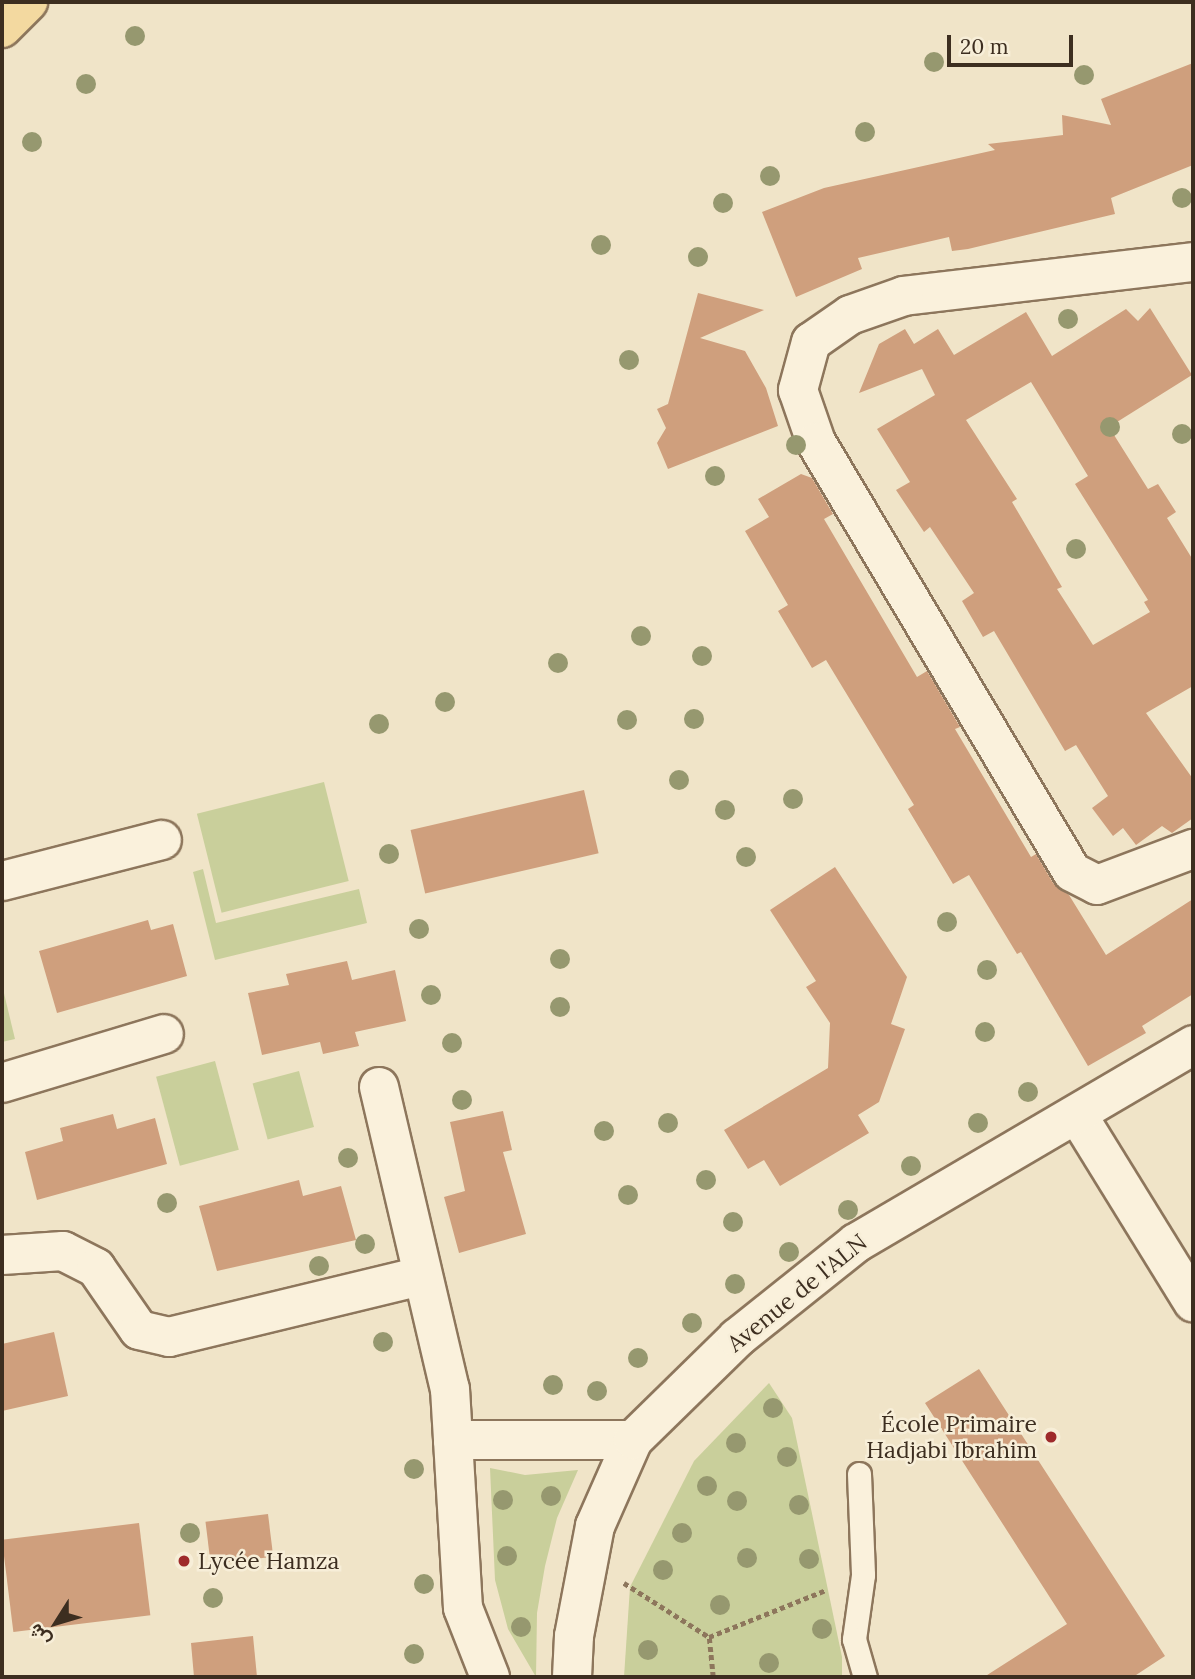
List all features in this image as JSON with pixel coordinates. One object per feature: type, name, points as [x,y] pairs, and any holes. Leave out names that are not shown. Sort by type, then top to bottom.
[{"type":"main road","points":[[2,28],[28,2]]},
{"type":"street","points":[[1193,262],[904,296],[850,315],[811,342],[798,390],[816,442],[1072,872],[1097,885],[1193,849]]},
{"type":"street","points":[[2,881],[162,840]]},
{"type":"street","points":[[2,1083],[164,1034]]},
{"type":"street","name":"Avenue de l'ALN","points":[[572,1677],[595,1526],[633,1440],[737,1338],[856,1243],[1078,1116],[1193,1045]]},
{"type":"street","points":[[379,1087],[450,1389],[463,1608],[491,1677]]},
{"type":"street","points":[[1078,1116],[1193,1302]]},
{"type":"street","points":[[2,1255],[63,1251],[96,1268],[139,1330],[169,1337],[422,1276]]},
{"type":"street","points":[[453,1440],[633,1440]]},
{"type":"lane","points":[[859,1475],[863,1575],[854,1639],[864,1677]]},
{"type":"path","points":[[588,1562],[709,1637]]},
{"type":"path","points":[[709,1637],[863,1575]]},
{"type":"path","points":[[709,1637],[713,1677]]},
{"type":"green space","points":[[324,782],[349,881],[222,913],[197,814]]},
{"type":"green space","points":[[203,869],[216,923],[359,889],[367,923],[215,960],[193,872]]},
{"type":"green space","points":[[2,985],[15,1039],[2,1042]]},
{"type":"green space","points":[[215,1061],[239,1150],[180,1166],[156,1077]]},
{"type":"green space","points":[[299,1071],[314,1127],[268,1139],[253,1083]]},
{"type":"green space","points":[[769,1383],[792,1418],[842,1657],[842,1677],[624,1677],[630,1587],[694,1461]]},
{"type":"green space","points":[[490,1468],[525,1475],[578,1470],[557,1518],[545,1566],[537,1613],[536,1677],[508,1629],[495,1580]]},
{"type":"building","points":[[1193,63],[1193,165],[1111,198],[1115,214],[968,249],[952,251],[949,237],[858,258],[862,269],[796,297],[762,212],[824,188],[995,150],[988,144],[1063,135],[1062,115],[1111,125],[1101,99]]},
{"type":"building","points":[[698,293],[764,310],[700,338],[745,351],[766,388],[778,426],[668,469],[657,443],[666,428],[657,409],[668,404]]},
{"type":"building","points":[[1150,308],[1192,375],[1109,427],[1148,489],[1158,484],[1176,512],[1167,518],[1193,560],[1193,686],[1146,713],[1193,779],[1193,818],[1172,833],[1162,826],[1136,845],[1123,828],[1113,836],[1092,808],[1108,796],[1076,745],[1065,751],[994,631],[983,637],[962,601],[974,593],[930,527],[924,532],[896,490],[910,482],[877,429],[935,395],[922,369],[859,393],[879,344],[905,329],[914,344],[938,329],[954,355],[1026,312],[1052,356],[1126,309],[1138,321]],"holes":[[[1031,382],[1088,476],[1075,484],[1148,600],[1144,602],[1150,612],[1093,645],[1057,589],[1062,587],[1012,502],[1017,499],[966,420]]]},
{"type":"building","points":[[801,474],[812,478],[833,514],[824,519],[917,677],[927,671],[960,727],[955,729],[1031,857],[1036,854],[1053,883],[1069,895],[1106,955],[1193,899],[1193,994],[1142,1026],[1146,1033],[1088,1066],[1021,952],[1017,954],[969,875],[953,884],[908,809],[914,805],[826,660],[812,668],[778,611],[788,605],[745,531],[769,517],[758,499]]},
{"type":"building","points":[[584,790],[599,853],[425,893],[411,830]]},
{"type":"building","points":[[835,867],[907,977],[891,1024],[905,1029],[879,1102],[858,1115],[869,1133],[780,1186],[764,1160],[748,1169],[724,1130],[828,1068],[830,1023],[806,987],[816,981],[770,910]]},
{"type":"building","points":[[148,920],[151,930],[173,924],[187,976],[57,1013],[39,951]]},
{"type":"building","points":[[347,961],[352,980],[395,970],[406,1021],[355,1032],[359,1046],[323,1054],[320,1042],[262,1055],[248,993],[289,985],[286,974]]},
{"type":"building","points":[[503,1111],[512,1150],[503,1152],[526,1234],[459,1253],[444,1197],[465,1191],[450,1122]]},
{"type":"building","points":[[113,1114],[117,1129],[155,1118],[167,1164],[37,1200],[25,1152],[63,1141],[60,1128]]},
{"type":"building","points":[[299,1180],[303,1196],[341,1186],[356,1240],[217,1271],[199,1206]]},
{"type":"building","points":[[54,1332],[68,1396],[2,1411],[2,1344]]},
{"type":"building","points":[[979,1369],[1165,1656],[1133,1677],[984,1677],[1067,1624],[925,1403]]},
{"type":"building","points":[[268,1514],[273,1557],[211,1564],[205,1522]]},
{"type":"building","points":[[139,1523],[150,1615],[13,1632],[2,1540]]},
{"type":"building","points":[[253,1636],[257,1677],[194,1677],[191,1643]]},
{"type":"place","name":"École Primaire Hadjabi Ibrahim","points":[[1051,1437]]},
{"type":"place","name":"Lycée Hamza","points":[[184,1561]]}]
